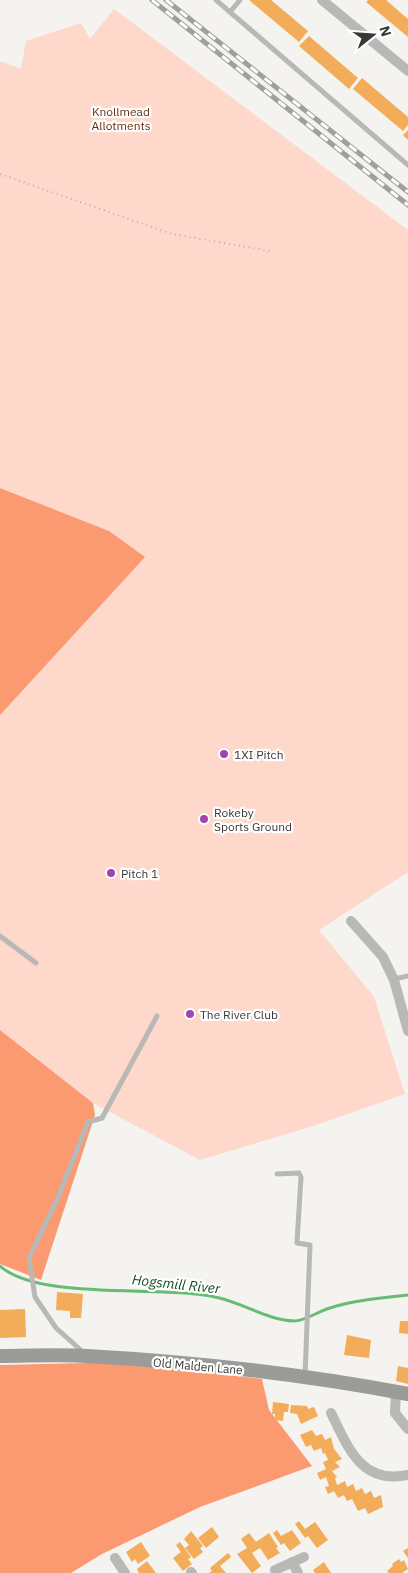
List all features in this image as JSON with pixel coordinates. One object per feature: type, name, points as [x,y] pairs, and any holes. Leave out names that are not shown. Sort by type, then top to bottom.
[{"type":"main road","name":"Old Malden Lane","points":[[0,1356],[87,1356],[305,1376],[402,1392]]},
{"type":"street","points":[[322,0],[408,71]]},
{"type":"street","points":[[351,921],[383,957],[394,980],[408,1031]]},
{"type":"street","points":[[402,1392],[395,1413],[408,1428]]},
{"type":"street","points":[[332,1413],[352,1452],[362,1466],[380,1476],[408,1475]]},
{"type":"street","points":[[275,1570],[304,1557]]},
{"type":"street","points":[[116,1558],[125,1573]]},
{"type":"street","points":[[292,1562],[298,1573]]},
{"type":"lane","points":[[216,0],[408,165]]},
{"type":"lane","points":[[230,12],[240,0]]},
{"type":"lane","points":[[0,936],[36,963]]},
{"type":"lane","points":[[394,980],[408,976]]},
{"type":"lane","points":[[87,1356],[56,1328],[35,1297],[29,1258],[57,1200],[88,1122],[102,1118],[157,1016]]},
{"type":"lane","points":[[277,1174],[299,1172],[301,1177],[296,1243],[310,1245],[305,1376]]},
{"type":"path","points":[[0,174],[172,234],[270,251]]},
{"type":"green space","name":"Knollmead Allotments","points":[[114,9],[408,230],[408,872],[319,930],[374,997],[405,1094],[313,1126],[200,1160],[93,1103],[0,1030],[0,715],[109,531],[0,488],[0,61],[21,69],[26,41],[81,23],[90,39]]},
{"type":"shaded area","points":[[0,488],[109,531],[145,557],[0,715]]},
{"type":"shaded area","points":[[0,1030],[93,1103],[95,1115],[41,1280],[0,1264]]},
{"type":"shaded area","points":[[133,1362],[262,1379],[269,1410],[312,1466],[200,1507],[102,1554],[71,1573],[0,1573],[0,1365]]},
{"type":"building","points":[[249,0],[271,0],[308,31],[299,42]]},
{"type":"building","points":[[368,0],[386,0],[408,19],[408,37],[366,2]]},
{"type":"building","points":[[309,36],[358,78],[349,89],[299,46]]},
{"type":"building","points":[[362,78],[408,117],[408,125],[403,131],[353,89]]},
{"type":"building","points":[[408,130],[408,140],[403,135]]},
{"type":"building","points":[[57,1292],[83,1294],[81,1318],[70,1318],[70,1311],[56,1310]]},
{"type":"building","points":[[25,1309],[26,1337],[0,1338],[0,1310]]},
{"type":"building","points":[[400,1321],[408,1321],[408,1334],[399,1333]]},
{"type":"building","points":[[347,1335],[371,1340],[369,1358],[344,1355]]},
{"type":"building","points":[[398,1366],[408,1368],[408,1384],[396,1381]]},
{"type":"building","points":[[273,1402],[289,1404],[288,1412],[284,1412],[283,1421],[275,1420],[275,1414],[272,1414]]},
{"type":"building","points":[[291,1405],[307,1406],[308,1409],[314,1407],[318,1416],[301,1424],[297,1414],[290,1413]]},
{"type":"building","points":[[312,1430],[316,1436],[322,1434],[325,1440],[331,1437],[334,1449],[342,1459],[335,1462],[340,1467],[332,1471],[337,1477],[335,1478],[337,1485],[345,1481],[347,1487],[353,1484],[356,1491],[362,1488],[365,1494],[371,1491],[374,1498],[381,1495],[383,1507],[368,1514],[365,1508],[358,1511],[352,1499],[347,1501],[344,1495],[338,1498],[334,1491],[328,1494],[325,1487],[329,1486],[326,1477],[320,1480],[317,1473],[326,1469],[323,1462],[328,1460],[325,1453],[323,1454],[321,1448],[314,1451],[311,1445],[306,1447],[300,1435]]},
{"type":"building","points":[[299,1521],[305,1529],[315,1522],[328,1540],[317,1548],[308,1536],[305,1538],[295,1524]]},
{"type":"building","points":[[212,1527],[219,1537],[206,1548],[198,1538]]},
{"type":"building","points":[[277,1530],[281,1536],[292,1530],[301,1543],[290,1551],[284,1543],[281,1545],[273,1533]]},
{"type":"building","points":[[191,1531],[203,1546],[200,1548],[203,1552],[194,1559],[185,1548],[189,1545],[184,1539]]},
{"type":"building","points":[[249,1533],[256,1542],[269,1533],[280,1553],[268,1560],[260,1548],[252,1553],[261,1566],[252,1573],[237,1554],[247,1548],[241,1539]]},
{"type":"building","points":[[141,1542],[150,1556],[138,1564],[135,1559],[132,1562],[126,1552]]},
{"type":"building","points":[[180,1542],[191,1557],[188,1559],[192,1564],[183,1571],[173,1558],[181,1552],[176,1545]]},
{"type":"building","points":[[408,1548],[408,1558],[403,1551]]},
{"type":"building","points":[[228,1553],[231,1557],[220,1566],[226,1573],[209,1573],[212,1571],[210,1568]]},
{"type":"building","points":[[399,1559],[401,1562],[404,1560],[408,1569],[402,1573],[389,1573],[387,1571],[393,1566],[392,1564]]},
{"type":"building","points":[[147,1561],[156,1573],[139,1573],[137,1569]]},
{"type":"building","points":[[324,1562],[331,1573],[315,1573],[313,1570]]},
{"type":"waterway","name":"Hogsmill River","points":[[0,1266],[18,1277],[42,1284],[71,1288],[164,1292],[215,1297],[274,1318],[294,1321],[349,1303],[408,1295]]},
{"type":"railway","points":[[152,0],[408,205]]},
{"type":"railway","points":[[166,0],[408,192]]},
{"type":"place","name":"1XI Pitch","points":[[224,754]]},
{"type":"place","name":"Rokeby Sports Ground","points":[[204,819]]},
{"type":"place","name":"Pitch 1","points":[[111,873]]},
{"type":"place","name":"The River Club","points":[[190,1014]]}]
